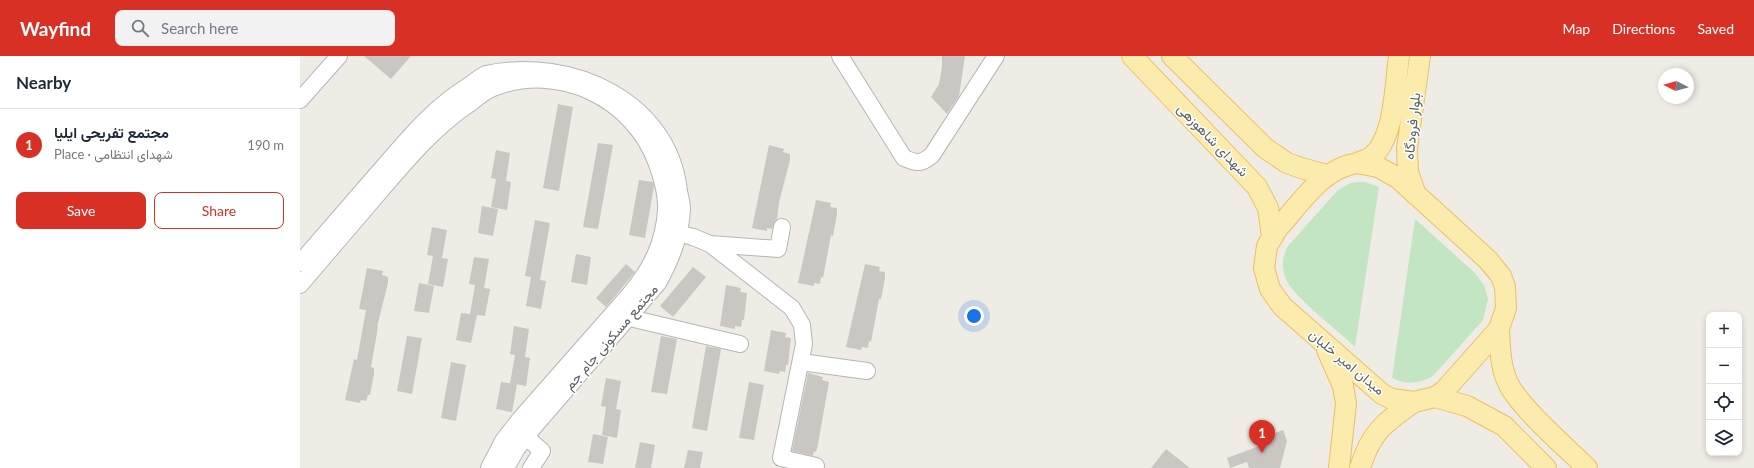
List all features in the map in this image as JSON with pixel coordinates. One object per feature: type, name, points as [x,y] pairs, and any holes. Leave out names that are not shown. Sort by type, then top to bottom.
[{"type":"main road","name":"شهدای شاهوزهی","points":[[1132,56],[1257,187],[1268,208],[1272,236]]},
{"type":"main road","points":[[1172,56],[1265,148],[1287,163],[1327,175]]},
{"type":"main road","name":"بلوار فرودگاه","points":[[1357,163],[1371,157],[1381,146],[1389,130],[1399,56]]},
{"type":"main road","name":"بلوار فرودگاه","points":[[1416,195],[1408,172],[1407,149],[1420,56]]},
{"type":"main road","name":"میدان امیر خلبان","points":[[1357,163],[1373,165],[1388,171],[1495,267],[1503,282],[1506,308],[1499,329],[1452,384],[1435,397],[1414,402],[1392,399],[1382,394],[1282,306],[1270,289],[1266,279],[1265,257],[1272,236],[1327,175],[1346,165],[1357,163]]},
{"type":"main road","points":[[1499,329],[1500,353],[1509,384],[1522,403],[1587,468]]},
{"type":"main road","points":[[1324,343],[1343,386],[1346,403],[1339,468]]},
{"type":"main road","points":[[1435,397],[1467,406],[1504,426],[1546,468]]},
{"type":"main road","points":[[1360,468],[1366,450],[1384,423],[1414,402]]},
{"type":"street","points":[[300,100],[339,56]]},
{"type":"street","points":[[840,56],[904,158],[916,163],[924,162],[932,155],[996,56]]},
{"type":"street","name":"مجتمع مسکونی جام جم","points":[[300,263],[423,121],[452,96],[486,74],[520,65],[552,65],[582,71],[611,94],[622,111],[641,132],[654,156],[662,178],[666,209],[662,238],[655,257],[642,280],[520,432],[506,468]]},
{"type":"street","name":"مجتمع مسکونی جام جم","points":[[300,286],[433,131],[462,108],[492,88],[522,81],[550,80],[632,99],[654,123],[669,150],[678,175],[682,209],[677,241],[669,264],[658,284],[630,318],[520,432],[503,441],[489,468]]},
{"type":"street","points":[[678,233],[710,244],[778,249],[782,227]]},
{"type":"street","points":[[710,244],[792,308],[802,325],[804,344],[781,458],[816,466]]},
{"type":"street","points":[[630,318],[740,344]]},
{"type":"street","points":[[801,362],[867,371]]},
{"type":"street","points":[[520,432],[542,451],[531,468]]},
{"type":"green space","points":[[1365,182],[1379,187],[1355,347],[1308,305],[1292,288],[1285,277],[1283,263],[1284,254],[1288,246],[1338,190],[1351,183]]},
{"type":"green space","points":[[1415,219],[1475,273],[1484,285],[1488,299],[1483,320],[1433,376],[1423,381],[1407,383],[1392,378]]},
{"type":"building","points":[[364,56],[411,56],[391,79]]},
{"type":"building","points":[[942,56],[965,56],[959,96],[947,114],[931,97],[939,84]]},
{"type":"building","points":[[558,104],[573,107],[559,191],[543,188]]},
{"type":"building","points":[[598,143],[613,145],[598,229],[583,227]]},
{"type":"building","points":[[769,145],[784,149],[783,152],[790,154],[790,160],[779,202],[777,219],[772,229],[767,228],[767,231],[752,228]]},
{"type":"building","points":[[496,150],[510,153],[506,181],[511,182],[507,210],[491,207],[496,179],[491,178]]},
{"type":"building","points":[[639,180],[653,182],[654,186],[645,238],[629,235]]},
{"type":"building","points":[[816,200],[831,203],[830,207],[837,208],[837,214],[833,236],[831,235],[823,278],[821,277],[820,284],[814,283],[814,286],[798,283]]},
{"type":"building","points":[[482,206],[498,209],[493,236],[478,233]]},
{"type":"building","points":[[535,220],[550,223],[540,280],[546,281],[541,309],[526,306],[531,277],[525,276]]},
{"type":"building","points":[[432,227],[447,230],[442,258],[448,259],[443,287],[428,284],[433,256],[427,255]]},
{"type":"building","points":[[576,254],[591,257],[587,285],[571,282]]},
{"type":"building","points":[[474,257],[489,259],[484,288],[490,289],[485,316],[470,314],[475,285],[469,284]]},
{"type":"building","points":[[626,264],[635,272],[606,307],[596,298]]},
{"type":"building","points":[[865,264],[880,267],[879,271],[885,272],[885,278],[881,299],[879,299],[871,342],[869,341],[868,348],[862,347],[861,350],[846,347]]},
{"type":"building","points":[[693,267],[706,277],[673,317],[660,306]]},
{"type":"building","points":[[367,268],[383,271],[382,275],[388,277],[388,283],[377,327],[371,367],[374,368],[374,374],[370,395],[368,395],[366,401],[361,400],[360,403],[345,400],[354,359],[357,360],[366,310],[359,309]]},
{"type":"building","points":[[419,283],[434,286],[429,313],[414,311]]},
{"type":"building","points":[[726,285],[741,288],[740,292],[747,293],[744,320],[742,320],[741,327],[735,326],[735,329],[720,326]]},
{"type":"building","points":[[461,313],[477,315],[471,343],[456,340]]},
{"type":"building","points":[[514,326],[529,329],[525,357],[530,358],[526,386],[510,383],[515,355],[510,354]]},
{"type":"building","points":[[771,330],[786,333],[785,337],[791,338],[788,365],[786,365],[785,372],[780,371],[779,374],[764,371]]},
{"type":"building","points":[[407,336],[422,338],[412,394],[397,391]]},
{"type":"building","points":[[661,336],[677,339],[667,394],[651,392]]},
{"type":"building","points":[[706,346],[721,349],[707,431],[692,428]]},
{"type":"building","points":[[451,362],[466,365],[456,421],[441,418]]},
{"type":"building","points":[[808,373],[823,377],[822,380],[829,382],[818,444],[816,452],[814,451],[813,456],[792,451]]},
{"type":"building","points":[[606,378],[621,381],[616,409],[621,410],[617,438],[602,435],[606,407],[601,406]]},
{"type":"building","points":[[501,382],[517,384],[512,412],[496,409]]},
{"type":"building","points":[[749,382],[764,385],[754,440],[739,438]]},
{"type":"building","points":[[1283,430],[1287,441],[1280,468],[1249,468],[1247,462],[1230,468],[1227,458],[1262,445],[1260,439]]},
{"type":"building","points":[[593,434],[608,437],[603,464],[588,462]]},
{"type":"building","points":[[640,442],[655,445],[651,468],[635,468]]},
{"type":"building","points":[[1166,449],[1190,468],[1151,468]]},
{"type":"building","points":[[688,450],[703,452],[700,468],[684,468]]},
{"type":"place","name":"مجتمع تفریحی ایلیا","points":[[1262,453]]}]
